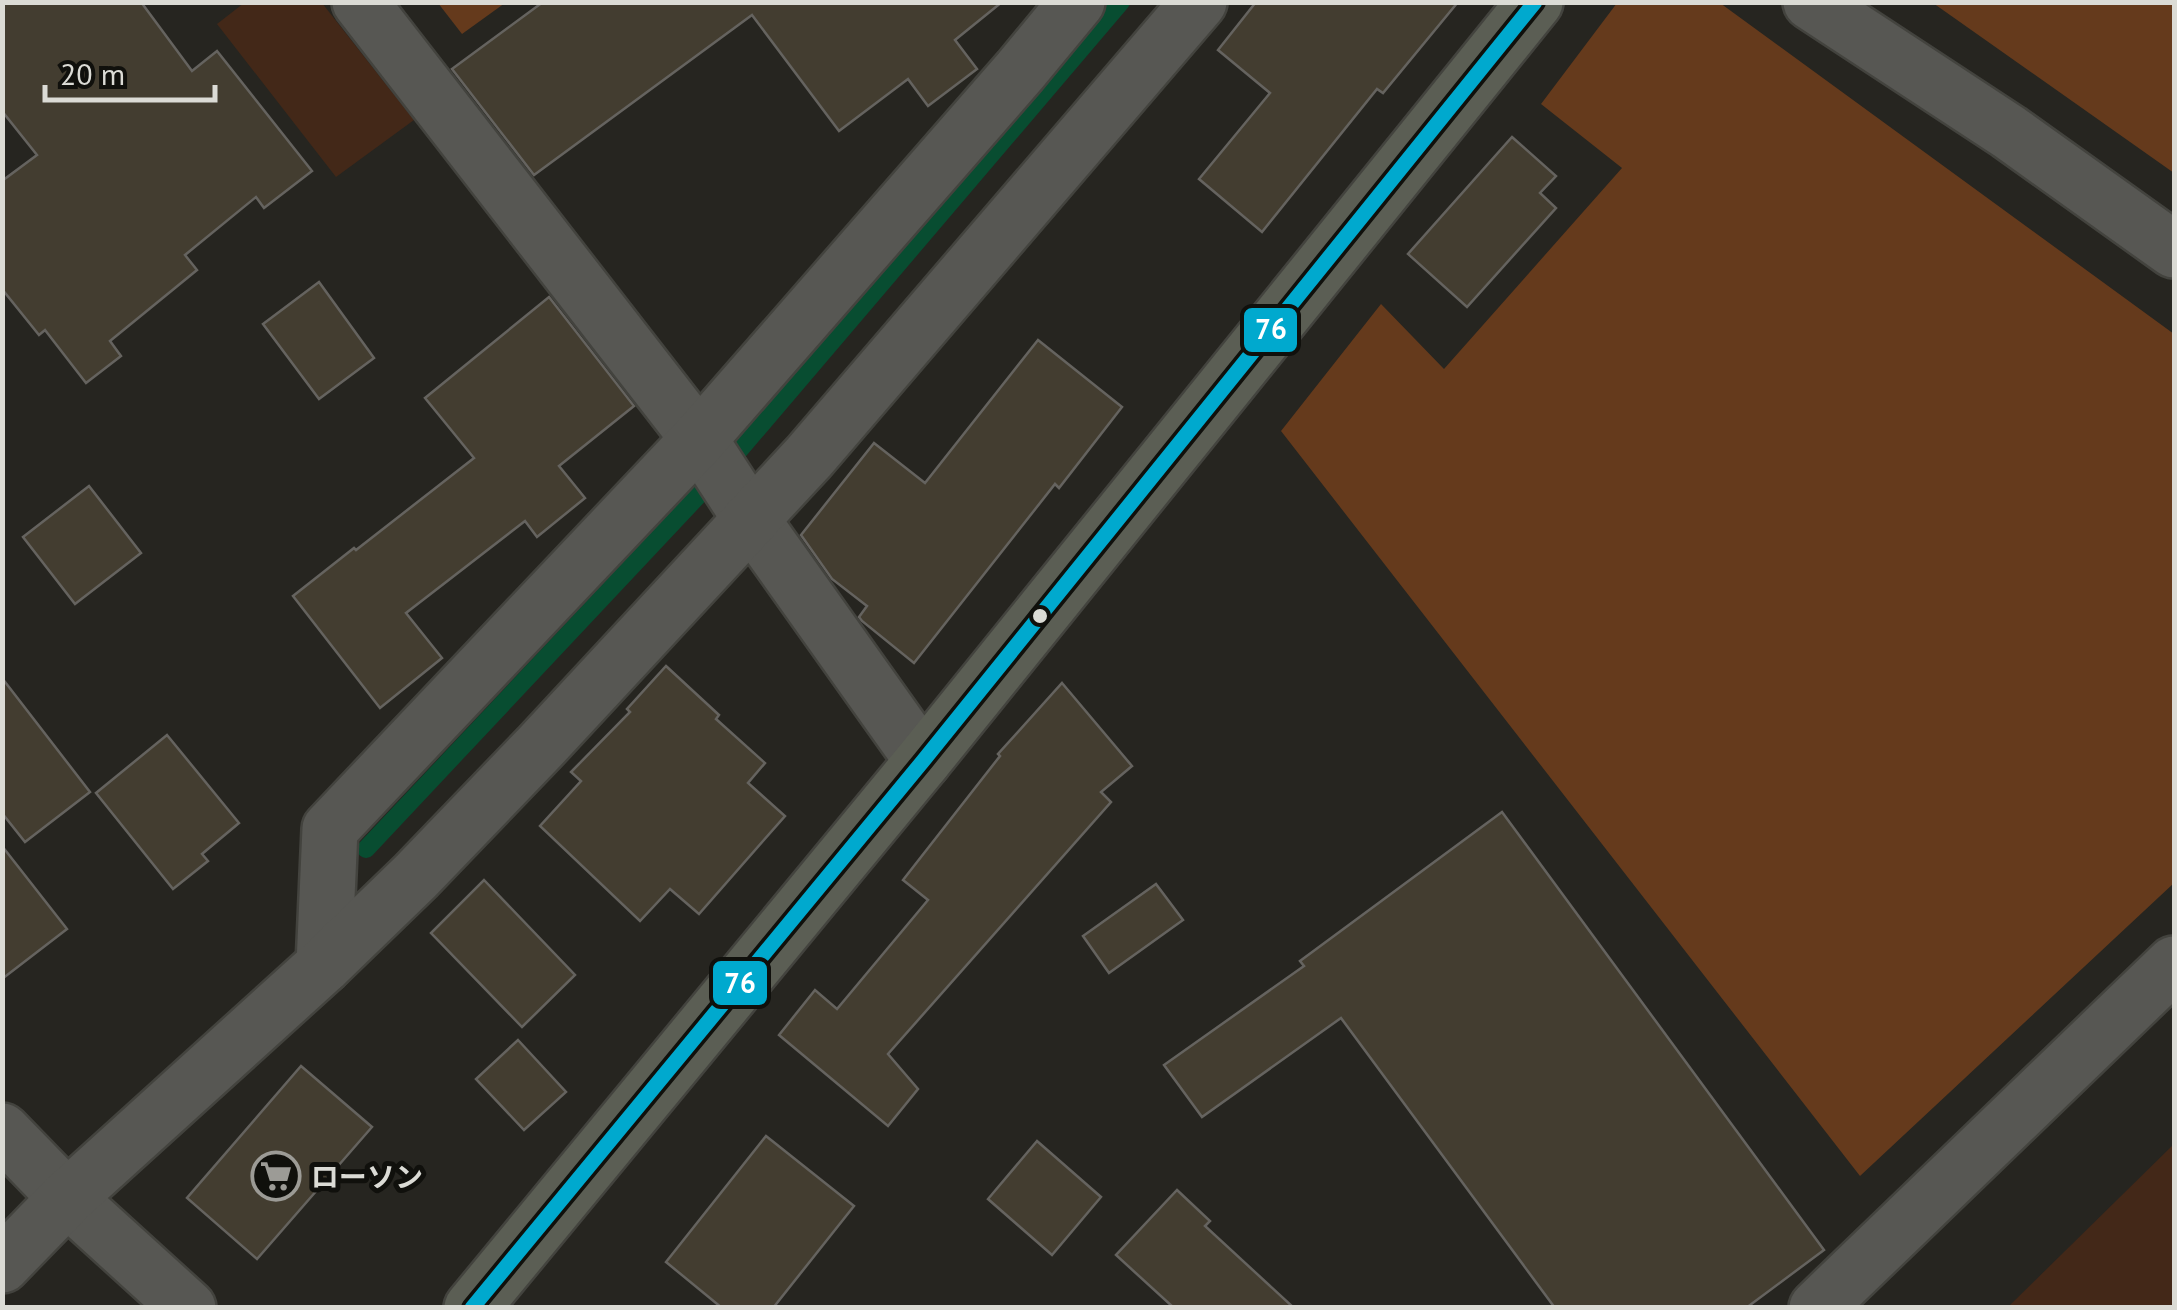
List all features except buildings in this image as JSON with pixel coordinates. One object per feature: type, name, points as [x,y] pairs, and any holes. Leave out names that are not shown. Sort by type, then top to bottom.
[{"type":"highway","points":[[472,1308],[923,761],[1535,2]]},
{"type":"street","points":[[360,2],[699,439],[750,520],[923,761]]},
{"type":"street","points":[[324,965],[330,829],[699,439],[1077,2]]},
{"type":"street","points":[[2,1265],[67,1198],[324,965],[540,747],[809,457],[1199,2]]},
{"type":"street","points":[[1811,2],[2009,132],[2174,250]]},
{"type":"street","points":[[1817,1308],[2174,964]]},
{"type":"street","points":[[2,1131],[67,1198],[188,1308]]},
{"type":"shaded area","points":[[244,3],[322,3],[414,120],[336,177],[217,24]]},
{"type":"shaded area","points":[[438,3],[505,3],[462,34]]},
{"type":"shaded area","points":[[1617,3],[1720,3],[2174,334],[2174,883],[1860,1176],[1281,431],[1381,304],[1444,369],[1622,168],[1541,104]]},
{"type":"shaded area","points":[[1933,3],[2174,3],[2174,173]]},
{"type":"shaded area","points":[[2174,1144],[2174,1307],[2008,1307]]},
{"type":"waterway","points":[[366,849],[725,467],[1121,2]]},
{"type":"transit line","name":"76","points":[[472,1308],[923,761],[1535,2]]},
{"type":"place","name":"ローソン","points":[[276,1176]]}]
